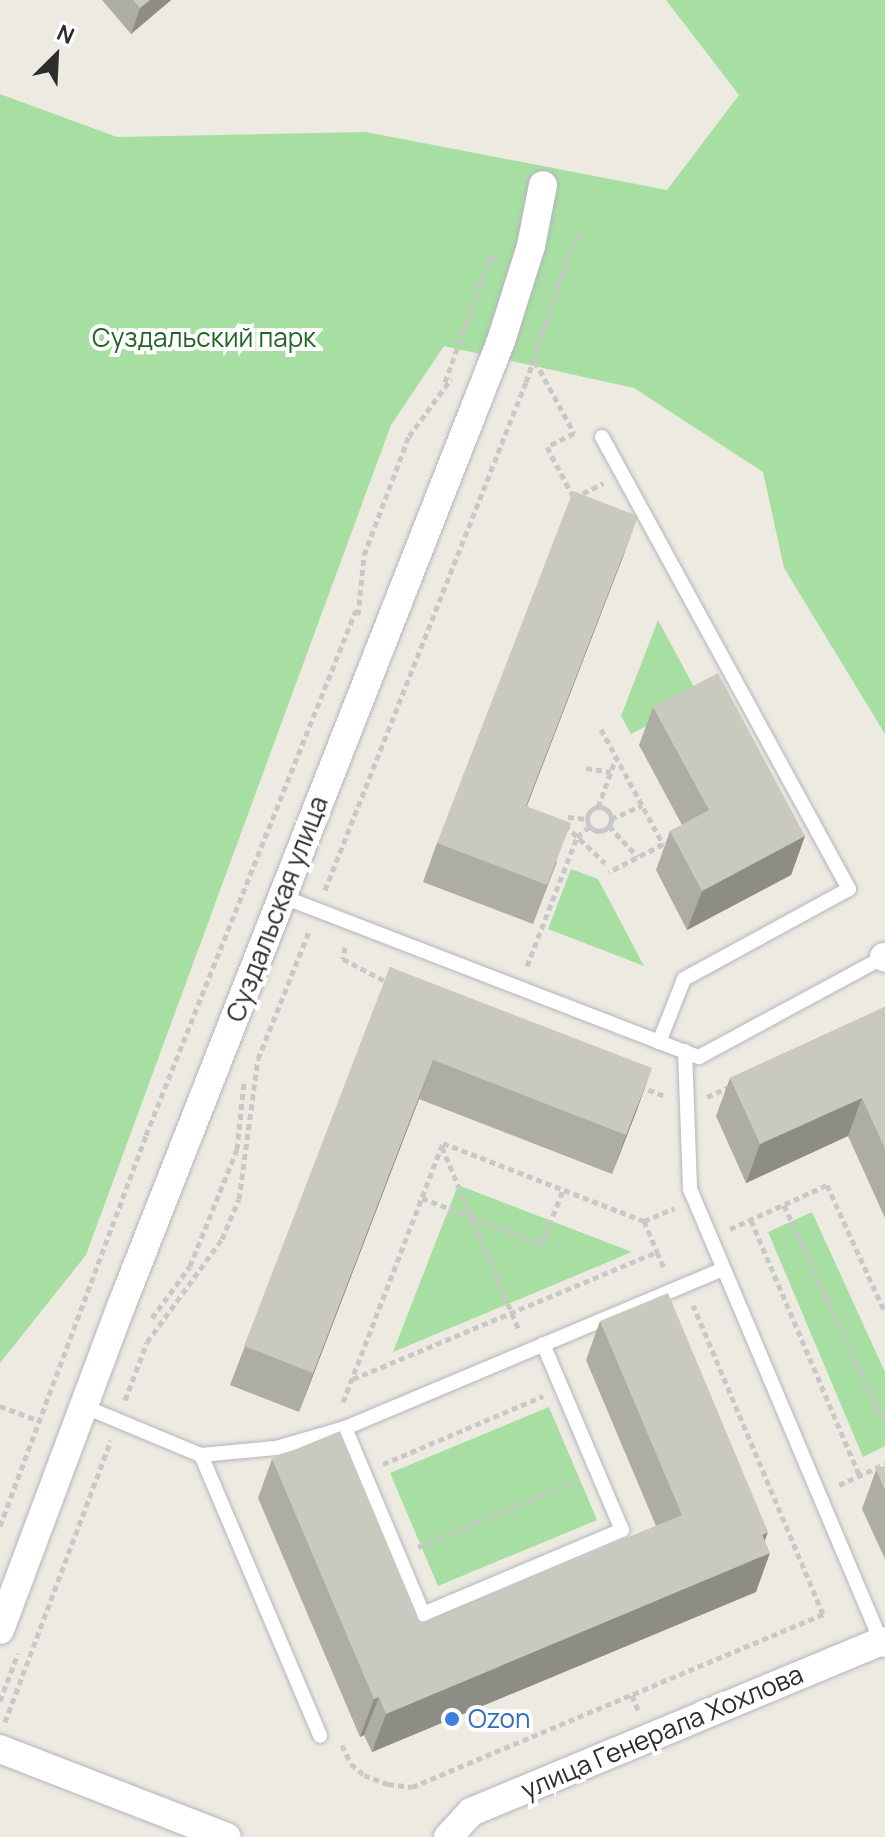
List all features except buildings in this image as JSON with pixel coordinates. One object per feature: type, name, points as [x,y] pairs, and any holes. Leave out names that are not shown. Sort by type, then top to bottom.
[{"type":"street","name":"Суздальская улица","points":[[0,1630],[83,1406],[281,896],[501,341],[531,246],[543,185]]},
{"type":"street","name":"улица Генерала Хохлова","points":[[448,1837],[471,1812],[883,1642]]},
{"type":"street","points":[[0,1749],[227,1837]]},
{"type":"lane","points":[[602,437],[849,889],[684,979],[659,1042]]},
{"type":"lane","points":[[281,896],[699,1057],[885,958]]},
{"type":"lane","points":[[685,1051],[690,1189],[883,1642]]},
{"type":"lane","points":[[83,1406],[201,1455],[276,1448],[345,1428],[723,1269]]},
{"type":"lane","points":[[345,1428],[423,1614],[622,1530],[543,1344]]},
{"type":"lane","points":[[201,1455],[320,1736]]},
{"type":"path","points":[[0,1735],[147,1342],[222,1239],[239,1199],[258,1059],[534,359],[571,248],[582,233]]},
{"type":"path","points":[[442,391],[490,257],[499,261]]},
{"type":"path","points":[[527,346],[574,433],[547,447],[574,498],[604,482],[610,495]]},
{"type":"path","points":[[0,1526],[146,1135],[359,603]]},
{"type":"path","points":[[601,729],[663,844],[609,872]]},
{"type":"path","points":[[519,987],[577,837],[588,822],[589,812],[598,807],[617,757]]},
{"type":"path","points":[[586,768],[611,772]]},
{"type":"path","points":[[568,817],[588,822],[596,830],[642,805]]},
{"type":"path","points":[[598,807],[609,812],[610,822],[638,857]]},
{"type":"path","points":[[564,825],[605,863]]},
{"type":"path","points":[[347,947],[343,959],[391,985]]},
{"type":"path","points":[[629,1082],[687,1105],[743,1080]]},
{"type":"path","points":[[329,1409],[342,1404],[443,1143],[644,1221],[694,1199]]},
{"type":"path","points":[[442,1146],[528,1351]]},
{"type":"path","points":[[711,1238],[827,1185],[885,1312]]},
{"type":"path","points":[[422,1198],[542,1244],[563,1190]]},
{"type":"path","points":[[784,1205],[885,1426]]},
{"type":"path","points":[[751,1220],[859,1475]]},
{"type":"path","points":[[320,1736],[336,1730],[351,1764],[364,1775],[388,1784],[412,1787],[823,1614],[679,1288],[657,1252],[644,1221]]},
{"type":"path","points":[[352,1380],[657,1252]]},
{"type":"path","points":[[364,1472],[562,1388]]},
{"type":"path","points":[[0,1406],[73,1434]]},
{"type":"path","points":[[818,1494],[885,1464]]},
{"type":"path","points":[[399,1555],[597,1472]]},
{"type":"green space","name":"Суздальский парк","points":[[666,0],[885,0],[885,734],[784,568],[763,472],[634,388],[444,346],[391,425],[86,1255],[0,1363],[0,94],[117,137],[366,132],[667,190],[739,95]]},
{"type":"green space","points":[[658,620],[700,698],[631,734],[621,716]]},
{"type":"green space","points":[[571,869],[598,879],[644,966],[548,929]]},
{"type":"green space","points":[[458,1185],[632,1252],[393,1352]]},
{"type":"green space","points":[[812,1212],[885,1372],[885,1446],[863,1457],[768,1232]]},
{"type":"green space","points":[[549,1407],[597,1520],[438,1586],[390,1473]]},
{"type":"place","name":"Ozon","points":[[452,1719]]}]
